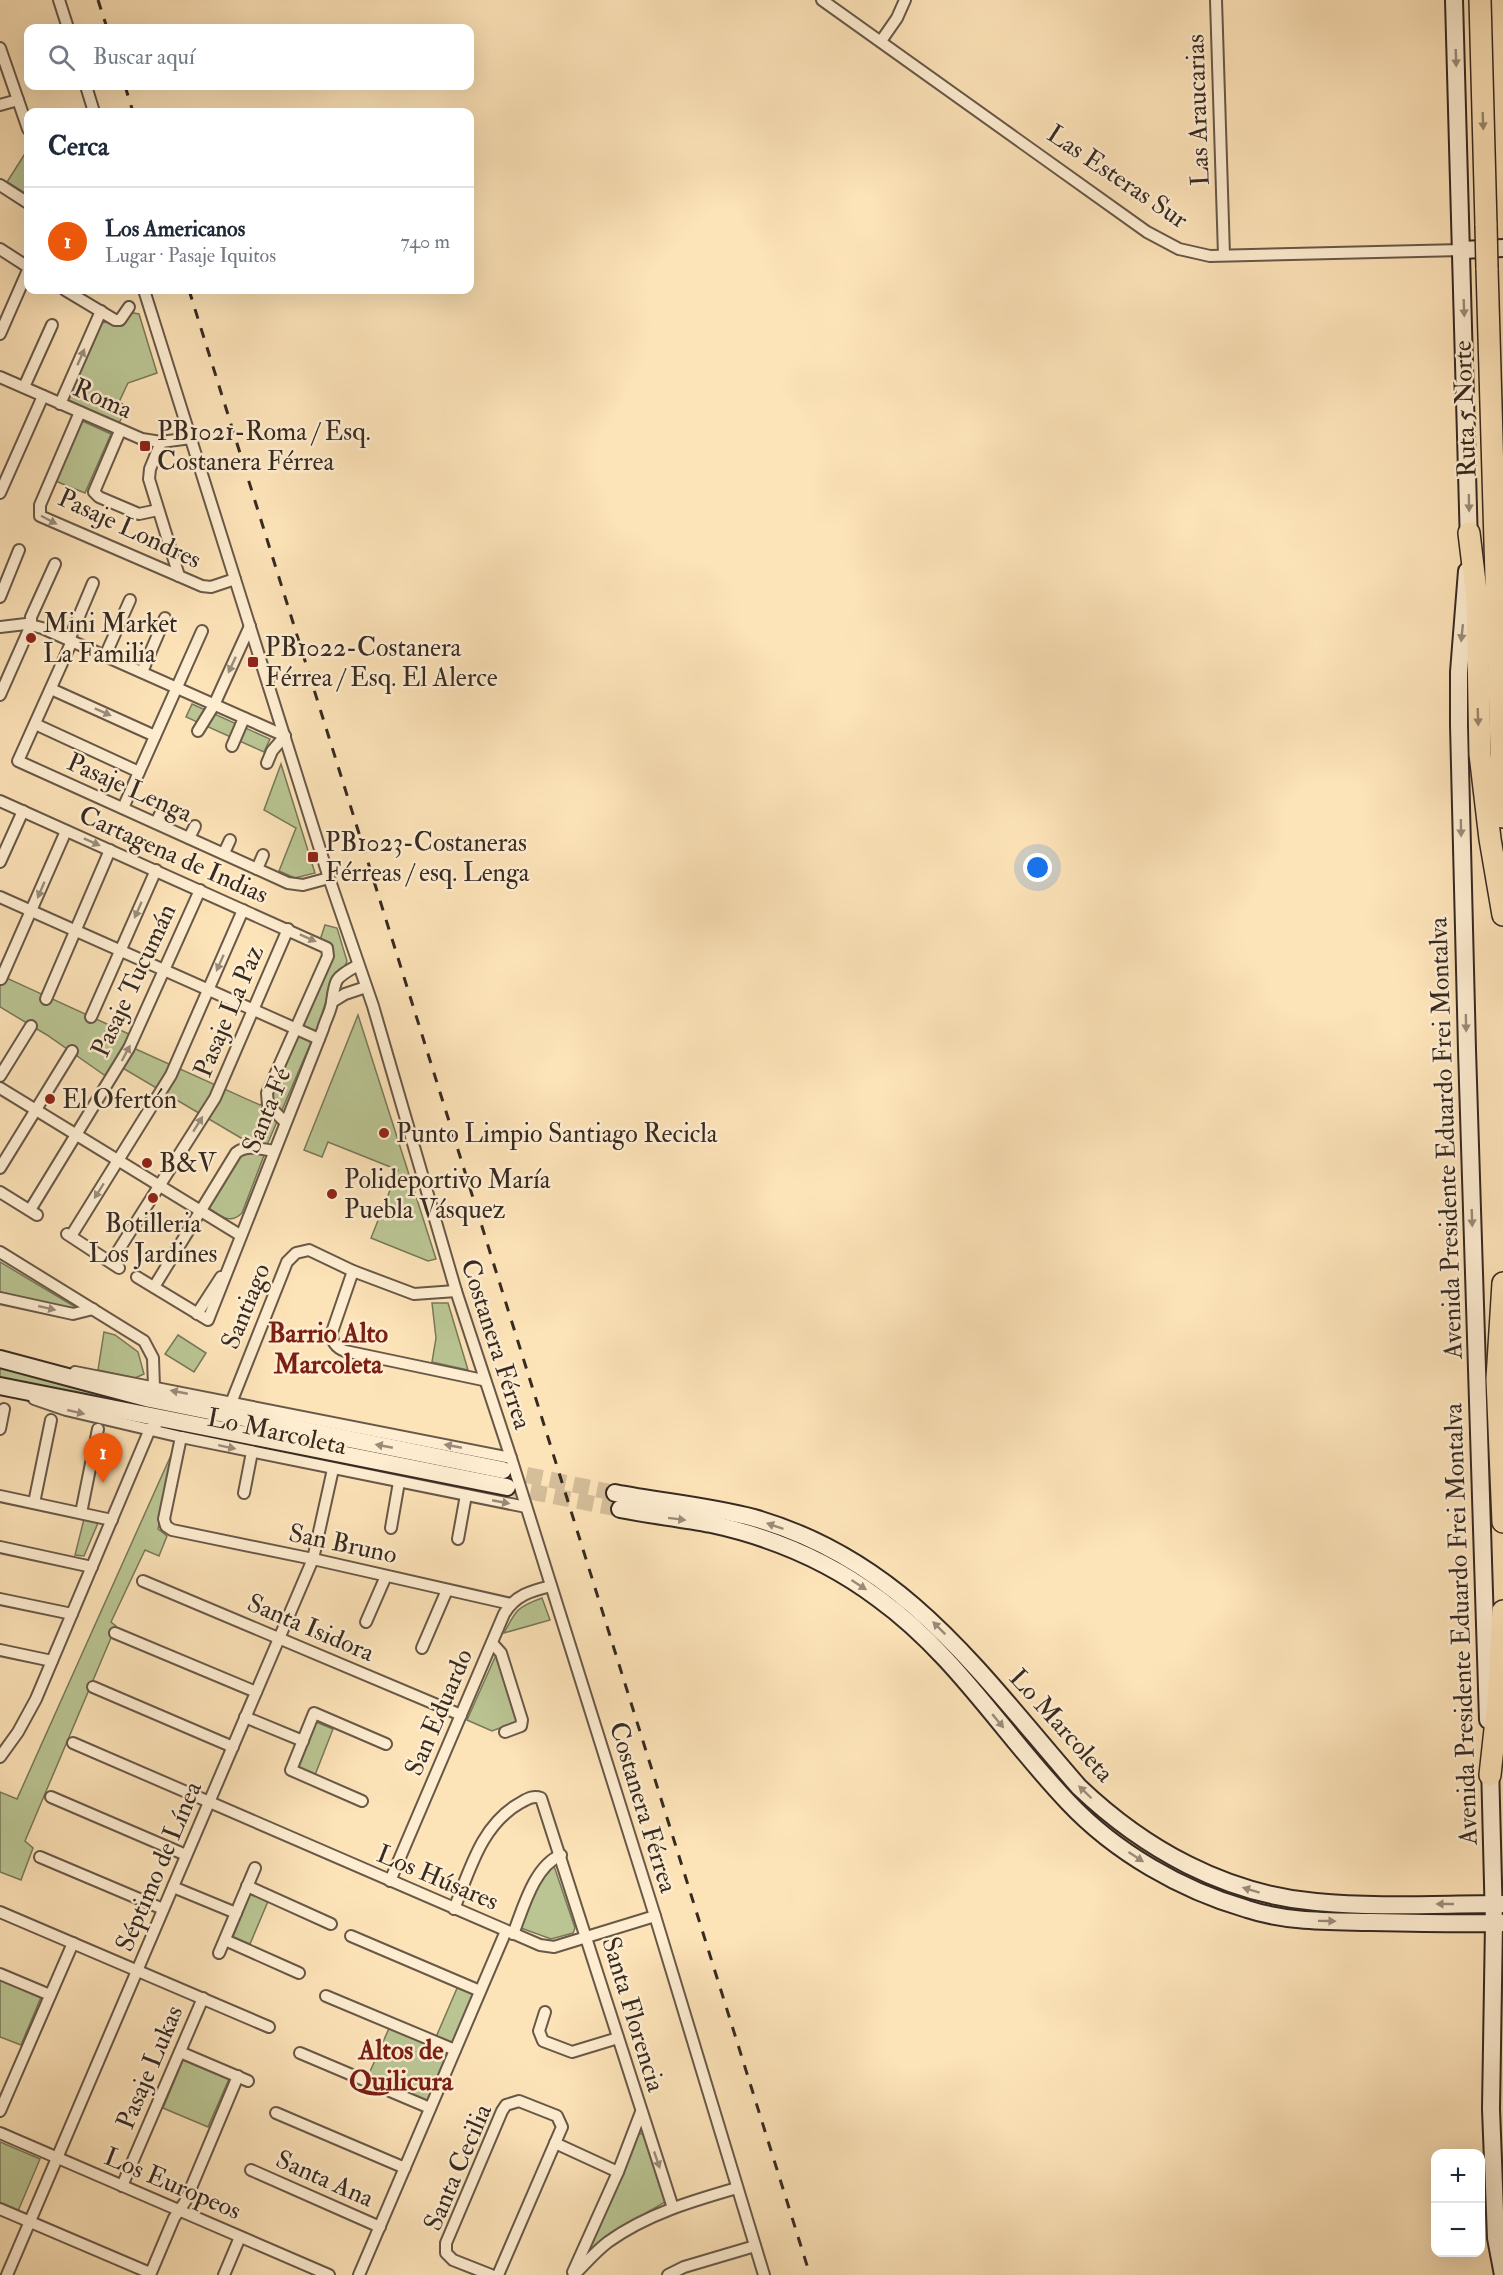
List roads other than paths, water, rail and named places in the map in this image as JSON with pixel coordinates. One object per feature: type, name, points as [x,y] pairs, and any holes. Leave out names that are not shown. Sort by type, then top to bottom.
[{"type":"highway","name":"Ruta 5 Norte","points":[[1480,0],[1503,817]]},
{"type":"highway","points":[[1469,533],[1477,599],[1480,754],[1488,828],[1503,915]]},
{"type":"highway","points":[[1503,1283],[1497,1372],[1503,1522]]},
{"type":"highway","points":[[1490,1775],[1497,1710],[1503,1611]]},
{"type":"main road","name":"Avenida Presidente Eduardo Frei Montalva","points":[[1454,0],[1469,533],[1459,663],[1459,725],[1491,1811],[1499,1923],[1490,2079],[1496,2238],[1503,2275]]},
{"type":"main road","name":"Las Esteras Sur","points":[[1462,250],[1503,248]]},
{"type":"main road","name":"Lo Marcoleta","points":[[0,1359],[150,1399],[507,1464]]},
{"type":"main road","points":[[24,1390],[29,1365]]},
{"type":"main road","name":"Lo Marcoleta","points":[[0,1386],[157,1424],[507,1488]]},
{"type":"main road","name":"Lo Marcoleta","points":[[615,1493],[708,1508],[755,1519],[801,1535],[844,1556],[887,1583],[927,1616],[1095,1802],[1145,1841],[1184,1864],[1242,1887],[1289,1899],[1338,1904],[1498,1904]]},
{"type":"main road","name":"Lo Marcoleta","points":[[620,1509],[712,1525],[763,1538],[812,1558],[850,1579],[899,1614],[931,1643],[1039,1770],[1084,1817],[1136,1857],[1194,1889],[1249,1910],[1313,1921],[1499,1923]]},
{"type":"main road","points":[[1022,1750],[1031,1748],[1038,1741]]},
{"type":"main road","points":[[1039,1770],[1045,1764],[1056,1761]]},
{"type":"main road","points":[[1491,1811],[1503,1845]]},
{"type":"main road","points":[[1492,2022],[1503,1985]]},
{"type":"street","points":[[59,0],[67,24]]},
{"type":"street","name":"Las Esteras Sur","points":[[822,0],[1152,236],[1167,244],[1189,252],[1224,255],[1462,250]]},
{"type":"street","points":[[880,41],[897,18],[905,0]]},
{"type":"street","name":"Las Araucarias","points":[[1216,0],[1224,255]]},
{"type":"street","points":[[0,49],[24,117]]},
{"type":"street","points":[[87,90],[93,108]]},
{"type":"street","points":[[0,105],[18,100]]},
{"type":"street","points":[[0,185],[24,200]]},
{"type":"street","points":[[0,249],[24,265]]},
{"type":"street","points":[[0,334],[24,277]]},
{"type":"street","points":[[72,294],[115,320],[120,320],[129,307]]},
{"type":"street","name":"Costanera Férrea","points":[[145,294],[329,878],[366,987],[507,1464],[526,1507],[655,1916],[764,2275]]},
{"type":"street","points":[[60,404],[101,311]]},
{"type":"street","points":[[24,387],[52,325]]},
{"type":"street","name":"Roma","points":[[1,378],[147,441],[161,442],[191,438]]},
{"type":"street","points":[[0,493],[44,396]]},
{"type":"street","name":"Pasaje Londres","points":[[80,412],[40,505],[40,516],[207,587],[235,579]]},
{"type":"street","points":[[120,430],[94,492],[99,497],[139,514],[158,510]]},
{"type":"street","points":[[161,442],[148,476],[179,576]]},
{"type":"street","points":[[0,597],[20,550]]},
{"type":"street","points":[[0,695],[55,564]]},
{"type":"street","points":[[93,583],[35,724],[139,772]]},
{"type":"street","points":[[105,656],[130,600]]},
{"type":"street","points":[[142,672],[165,618]]},
{"type":"street","points":[[0,627],[31,625],[70,640],[285,736],[272,751],[267,763]]},
{"type":"street","points":[[198,731],[214,705],[250,626]]},
{"type":"street","points":[[123,808],[202,631]]},
{"type":"street","points":[[51,689],[155,736]]},
{"type":"street","points":[[232,746],[244,718]]},
{"type":"street","name":"Pasaje Lenga","points":[[35,724],[18,761],[288,883],[299,885],[329,878]]},
{"type":"street","name":"Cartagena de Indias","points":[[0,801],[326,946],[328,954],[296,1029]]},
{"type":"street","points":[[156,823],[162,810]]},
{"type":"street","points":[[0,862],[23,811]]},
{"type":"street","points":[[189,838],[195,826]]},
{"type":"street","points":[[1,979],[66,831]]},
{"type":"street","points":[[224,854],[230,840]]},
{"type":"street","points":[[46,999],[110,850]]},
{"type":"street","points":[[257,869],[263,855]]},
{"type":"street","points":[[91,1017],[156,870]]},
{"type":"street","name":"Pasaje Tucumán","points":[[0,1192],[33,1213],[76,1135],[129,1048],[200,890]]},
{"type":"street","points":[[0,897],[319,1039]]},
{"type":"street","points":[[117,1162],[171,1075],[243,910]]},
{"type":"street","name":"Pasaje La Paz","points":[[117,1162],[69,1235],[115,1265],[159,1187],[218,1093],[288,929]]},
{"type":"street","name":"Santa Fé","points":[[154,1287],[202,1317],[212,1288],[225,1272],[319,1039],[332,1002],[332,989],[336,980],[357,965]]},
{"type":"street","points":[[332,1002],[345,994],[366,987]]},
{"type":"street","points":[[0,1076],[31,1026]]},
{"type":"street","points":[[285,1122],[270,1107],[266,1099],[296,1029]]},
{"type":"street","points":[[0,1168],[72,1051]]},
{"type":"street","points":[[0,1088],[117,1162],[240,1235]]},
{"type":"street","points":[[137,1278],[154,1287],[236,1153],[242,1148],[274,1151]]},
{"type":"street","name":"Santiago","points":[[231,1403],[290,1258],[296,1253],[309,1250],[353,1271],[414,1294],[456,1291]]},
{"type":"street","points":[[0,1252],[147,1344],[154,1363],[154,1388]]},
{"type":"street","points":[[353,1271],[332,1332],[332,1339],[337,1346],[345,1351],[483,1380]]},
{"type":"street","points":[[0,1298],[73,1314],[93,1309]]},
{"type":"street","name":"Lo Marcoleta","points":[[47,1371],[73,1371],[231,1403],[507,1464]]},
{"type":"street","points":[[0,1428],[4,1409]]},
{"type":"street","points":[[34,1503],[51,1420]]},
{"type":"street","points":[[0,1758],[28,1715],[112,1520],[157,1424]]},
{"type":"street","name":"Lo Marcoleta","points":[[157,1424],[181,1437],[526,1507]]},
{"type":"street","points":[[81,1513],[98,1429]]},
{"type":"street","name":"San Bruno","points":[[181,1437],[165,1515],[166,1526],[175,1531],[313,1559],[511,1604]]},
{"type":"street","points":[[244,1493],[252,1452]]},
{"type":"street","name":"Séptimo de Línea","points":[[7,2275],[313,1559],[333,1469]]},
{"type":"street","points":[[391,1528],[399,1482]]},
{"type":"street","points":[[458,1539],[466,1495]]},
{"type":"street","points":[[0,1496],[112,1520]]},
{"type":"street","points":[[0,1547],[92,1567]]},
{"type":"street","points":[[366,1622],[386,1576]]},
{"type":"street","name":"Santa Isidora","points":[[143,1581],[461,1715]]},
{"type":"street","points":[[511,1604],[527,1592],[551,1586]]},
{"type":"street","points":[[422,1648],[447,1590]]},
{"type":"street","points":[[0,1599],[72,1614]]},
{"type":"street","name":"San Eduardo","points":[[390,1881],[504,1614],[511,1604]]},
{"type":"street","points":[[115,1632],[256,1692]]},
{"type":"street","points":[[492,1643],[500,1650],[522,1720],[521,1726],[505,1732]]},
{"type":"street","points":[[0,1650],[52,1661]]},
{"type":"street","points":[[93,1687],[233,1747]]},
{"type":"street","points":[[362,1801],[291,1770],[314,1713],[386,1744]]},
{"type":"street","points":[[245,1717],[303,1741]]},
{"type":"street","name":"Los Húsares","points":[[73,1743],[540,1946],[549,1947],[655,1916]]},
{"type":"street","name":"Santa Florencia","points":[[454,1909],[480,1847],[491,1829],[512,1808],[533,1796],[539,1797],[544,1803],[561,1855],[641,2112],[618,2172],[573,2275]]},
{"type":"street","points":[[51,1797],[186,1855]]},
{"type":"street","points":[[359,2275],[480,1991],[540,1871],[561,1855]]},
{"type":"street","points":[[40,1857],[163,1909]]},
{"type":"street","points":[[219,1953],[255,1868]]},
{"type":"street","points":[[248,1886],[331,1924]]},
{"type":"street","points":[[173,1887],[236,1914]]},
{"type":"street","points":[[0,1912],[269,2027]]},
{"type":"street","points":[[351,1936],[480,1991]]},
{"type":"street","points":[[225,1940],[299,1973]]},
{"type":"street","points":[[0,2111],[73,1943]]},
{"type":"street","points":[[0,1974],[50,1995]]},
{"type":"street","points":[[326,1996],[455,2050]]},
{"type":"street","name":"Pasaje Lukas","points":[[122,2186],[203,1998]]},
{"type":"street","points":[[545,2012],[539,2031],[543,2041],[555,2047],[572,2052],[618,2038]]},
{"type":"street","points":[[0,2209],[150,2274],[243,2078],[180,2052]]},
{"type":"street","points":[[300,2053],[430,2108]]},
{"type":"street","name":"Santa Cecilia","points":[[491,2275],[453,2260],[446,2253],[446,2243],[502,2110],[512,2102],[519,2101],[558,2116],[562,2127],[555,2143]]},
{"type":"street","points":[[641,2112],[673,2208]]},
{"type":"street","points":[[276,2113],[405,2168]]},
{"type":"street","name":"Los Europeos","points":[[0,2133],[328,2275]]},
{"type":"street","points":[[498,2275],[555,2143],[618,2172]]},
{"type":"street","name":"Santa Ana","points":[[251,2170],[380,2227]]},
{"type":"street","points":[[573,2275],[609,2242],[640,2222],[673,2208],[737,2188]]},
{"type":"street","points":[[224,2275],[240,2237]]},
{"type":"street","points":[[668,2275],[684,2267],[755,2246]]},
{"type":"tunnel","points":[[503,1470],[615,1493]]},
{"type":"tunnel","points":[[507,1487],[620,1509]]},
{"type":"railway","points":[[98,0],[106,24]]},
{"type":"railway","points":[[126,90],[132,108]]},
{"type":"railway","points":[[190,294],[810,2275]]},
{"type":"place","name":"PB1021-Roma / Esq. Costanera Férrea","points":[[145,446]]},
{"type":"place","name":"Mini Market La Familia","points":[[31,638]]},
{"type":"place","name":"PB1022-Costanera Férrea / Esq. El Alerce","points":[[253,662]]},
{"type":"place","name":"PB1023-Costaneras Férreas / esq. Lenga","points":[[313,857]]},
{"type":"place","name":"El Ofertón","points":[[50,1099]]},
{"type":"place","name":"Punto Limpio Santiago Recicla","points":[[384,1133]]},
{"type":"place","name":"B&V","points":[[147,1163]]},
{"type":"place","name":"Polideportivo María Puebla Vásquez","points":[[332,1194]]},
{"type":"place","name":"Botilleria Los Jardines","points":[[153,1198]]},
{"type":"place","name":"Los Americanos","points":[[103,1483]]},
{"type":"district","name":"Barrio Alto Marcoleta","points":[[328,1348]]},
{"type":"district","name":"Altos de Quilicura","points":[[401,2066]]}]
